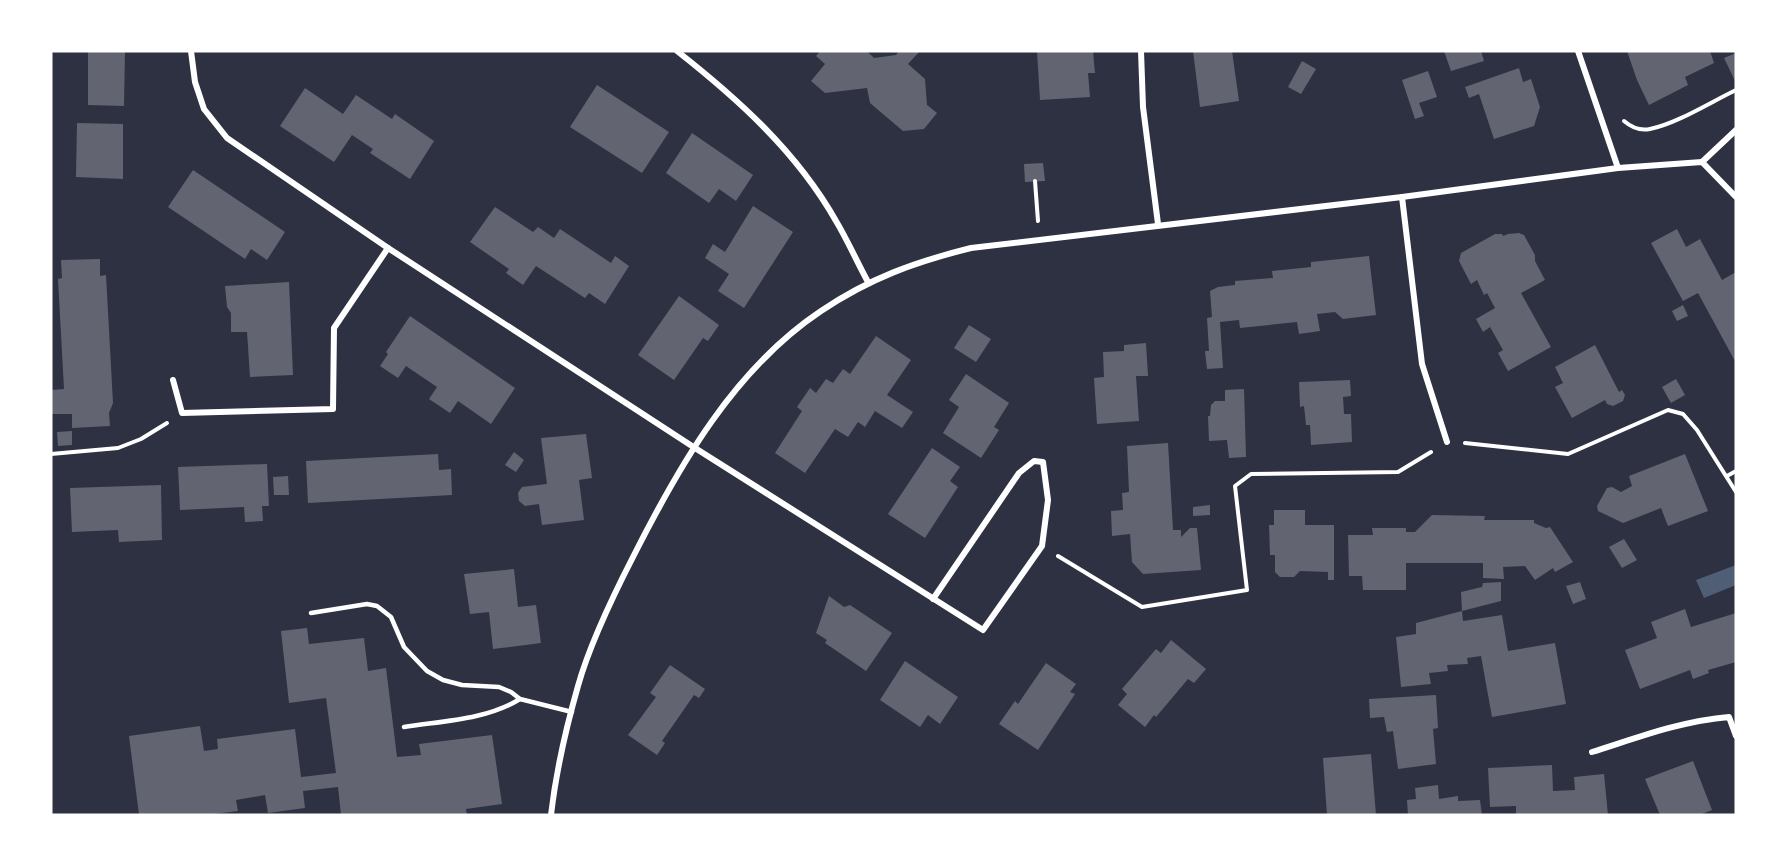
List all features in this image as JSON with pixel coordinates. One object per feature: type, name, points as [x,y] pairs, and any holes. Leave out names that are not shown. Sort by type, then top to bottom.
[{"type":"street","points":[[191,51],[195,82],[204,109],[227,138],[388,248],[694,448],[933,599],[983,630],[1042,546],[1048,500],[1043,462],[1035,461],[1019,473],[933,599]]},
{"type":"street","points":[[676,51],[716,82],[772,134],[808,178],[836,220],[868,282]]},
{"type":"street","points":[[1141,51],[1143,107],[1150,177],[1158,224]]},
{"type":"street","points":[[1578,51],[1618,168]]},
{"type":"street","points":[[551,815],[578,685],[610,602],[680,469],[748,375],[782,341],[820,312],[868,282],[920,261],[971,248],[1158,224],[1402,197],[1618,168],[1702,162],[1736,130]]},
{"type":"street","points":[[1702,162],[1736,197]]},
{"type":"street","points":[[1402,197],[1422,364],[1448,442]]},
{"type":"street","points":[[173,380],[182,413],[333,409],[334,328],[388,248]]},
{"type":"street","points":[[1592,752],[1686,723],[1707,719],[1729,717],[1736,736]]},
{"type":"lane","points":[[311,613],[367,604],[377,606],[391,617],[404,647],[427,671],[443,680],[462,685],[500,687],[520,699],[572,712]]},
{"type":"lane","points":[[404,727],[485,714],[504,709],[520,699]]},
{"type":"path","points":[[1622,120],[1629,126],[1648,130],[1668,123],[1736,90]]},
{"type":"path","points":[[1035,181],[1038,221]]},
{"type":"path","points":[[1042,546],[1142,607],[1246,590],[1235,486],[1251,474],[1398,472],[1448,442],[1568,454],[1668,410],[1683,414],[1736,492]]},
{"type":"path","points":[[51,454],[118,448],[149,434]]},
{"type":"path","points":[[1727,476],[1736,471]]},
{"type":"water","points":[[1736,565],[1736,585],[1704,598],[1696,580]]},
{"type":"building","points":[[88,51],[125,51],[124,106],[88,105]]},
{"type":"building","points":[[820,51],[867,51],[874,58],[896,55],[899,51],[920,51],[908,64],[925,79],[927,105],[937,113],[924,129],[903,131],[870,103],[867,88],[825,93],[811,81],[825,64],[816,56]]},
{"type":"building","points":[[1037,51],[1093,51],[1095,73],[1088,73],[1090,97],[1040,100]]},
{"type":"building","points":[[1193,51],[1232,51],[1239,101],[1200,107]]},
{"type":"building","points":[[1444,51],[1481,51],[1484,61],[1451,71]]},
{"type":"building","points":[[1627,51],[1710,51],[1714,63],[1685,77],[1688,85],[1649,105]]},
{"type":"building","points":[[1736,53],[1736,83],[1724,58]]},
{"type":"building","points":[[1302,61],[1316,69],[1301,94],[1288,87]]},
{"type":"building","points":[[1519,68],[1523,82],[1531,79],[1540,107],[1534,126],[1494,139],[1479,94],[1469,98],[1465,87]]},
{"type":"building","points":[[1428,71],[1437,97],[1419,103],[1424,116],[1415,119],[1402,80]]},
{"type":"building","points":[[597,85],[669,132],[642,173],[570,127]]},
{"type":"building","points":[[305,88],[343,114],[356,95],[392,119],[395,114],[434,141],[410,179],[370,153],[373,149],[352,135],[334,162],[280,126]]},
{"type":"building","points":[[77,123],[123,124],[123,179],[76,177]]},
{"type":"building","points":[[692,133],[753,175],[736,201],[719,189],[709,203],[666,173]]},
{"type":"building","points":[[1043,163],[1045,181],[1025,182],[1024,164]]},
{"type":"building","points":[[193,170],[285,232],[267,260],[251,249],[245,259],[168,207]]},
{"type":"building","points":[[753,206],[793,232],[744,308],[718,291],[729,274],[705,258],[713,244],[725,252]]},
{"type":"building","points":[[495,207],[533,232],[538,227],[554,238],[560,229],[611,263],[615,256],[629,266],[605,304],[589,293],[585,298],[536,266],[523,285],[506,273],[509,269],[470,242]]},
{"type":"building","points":[[1677,229],[1686,247],[1700,239],[1722,280],[1736,272],[1736,363],[1698,293],[1683,301],[1651,243]]},
{"type":"building","points":[[1519,233],[1524,235],[1545,280],[1521,293],[1551,347],[1508,371],[1498,353],[1503,350],[1490,327],[1483,332],[1476,319],[1495,308],[1487,293],[1484,295],[1477,280],[1471,284],[1459,261],[1461,253],[1495,234],[1503,236]]},
{"type":"building","points":[[1369,256],[1376,315],[1343,319],[1335,312],[1317,314],[1320,331],[1299,334],[1297,322],[1240,328],[1239,320],[1220,322],[1223,368],[1207,369],[1205,351],[1209,351],[1207,318],[1212,317],[1210,291],[1218,287],[1235,285],[1235,281],[1273,278],[1272,271],[1311,267],[1311,262]]},
{"type":"building","points":[[100,259],[100,276],[106,275],[113,403],[109,413],[110,426],[72,428],[72,414],[51,414],[51,390],[64,389],[58,279],[62,278],[61,260]]},
{"type":"building","points":[[289,282],[293,375],[250,377],[247,332],[231,332],[231,313],[227,307],[225,286]]},
{"type":"building","points":[[679,296],[719,325],[708,341],[703,338],[674,380],[638,355]]},
{"type":"building","points":[[1683,305],[1688,316],[1677,321],[1672,311]]},
{"type":"building","points":[[410,316],[515,388],[491,424],[458,401],[450,413],[429,399],[437,387],[406,366],[398,378],[380,366],[388,354],[386,352]]},
{"type":"building","points":[[969,325],[991,339],[976,362],[954,348]]},
{"type":"building","points":[[876,336],[911,360],[887,395],[913,412],[902,428],[875,411],[865,427],[858,422],[848,437],[835,429],[805,473],[775,453],[802,411],[797,407],[810,388],[816,393],[826,379],[833,383],[843,369],[850,374]]},
{"type":"building","points":[[1146,343],[1148,376],[1136,376],[1139,421],[1097,424],[1094,378],[1104,377],[1103,352],[1124,351],[1124,345]]},
{"type":"building","points":[[1595,345],[1619,392],[1622,390],[1625,395],[1623,401],[1613,406],[1607,404],[1605,400],[1572,418],[1555,387],[1563,383],[1555,367]]},
{"type":"building","points":[[966,374],[1009,403],[994,427],[999,430],[981,458],[943,433],[959,407],[949,400]]},
{"type":"building","points":[[1676,379],[1685,395],[1671,403],[1662,387]]},
{"type":"building","points":[[1350,380],[1351,396],[1343,397],[1344,414],[1351,414],[1352,442],[1311,445],[1310,425],[1306,425],[1304,406],[1300,407],[1299,382]]},
{"type":"building","points":[[1244,389],[1246,457],[1229,458],[1227,440],[1209,441],[1208,416],[1210,416],[1211,405],[1215,401],[1225,401],[1225,390]]},
{"type":"building","points":[[72,431],[72,445],[58,446],[57,432]]},
{"type":"building","points":[[586,434],[592,478],[579,480],[584,520],[542,525],[539,504],[525,506],[519,501],[518,493],[522,487],[547,484],[541,438]]},
{"type":"building","points":[[1168,443],[1173,530],[1181,530],[1181,537],[1190,528],[1197,528],[1201,570],[1143,574],[1132,562],[1130,534],[1112,536],[1111,511],[1123,510],[1122,493],[1129,492],[1127,446]]},
{"type":"building","points":[[932,448],[960,467],[950,481],[958,487],[925,538],[888,514]]},
{"type":"building","points":[[514,452],[524,460],[516,472],[505,465]]},
{"type":"building","points":[[438,454],[439,470],[451,469],[452,495],[308,503],[306,461]]},
{"type":"building","points":[[1685,454],[1708,511],[1668,526],[1661,508],[1623,523],[1598,511],[1597,506],[1607,488],[1612,487],[1621,492],[1632,486],[1629,476]]},
{"type":"building","points":[[267,464],[269,506],[262,506],[263,521],[245,522],[244,507],[180,510],[178,467]]},
{"type":"building","points":[[288,476],[289,495],[274,495],[273,477]]},
{"type":"building","points":[[161,485],[162,540],[119,542],[118,530],[72,532],[70,488]]},
{"type":"building","points":[[1210,505],[1210,515],[1193,516],[1193,507]]},
{"type":"building","points":[[1274,510],[1305,510],[1305,525],[1334,525],[1334,580],[1328,580],[1328,572],[1300,571],[1294,577],[1280,577],[1275,572],[1275,555],[1270,555],[1269,525],[1274,525]]},
{"type":"building","points":[[1432,515],[1485,516],[1484,520],[1534,520],[1534,523],[1546,528],[1550,527],[1573,562],[1555,572],[1553,568],[1535,580],[1525,566],[1503,567],[1504,579],[1483,578],[1483,563],[1406,563],[1406,590],[1363,590],[1362,576],[1349,576],[1348,535],[1373,535],[1372,528],[1406,528],[1406,532],[1415,532]]},
{"type":"building","points":[[1624,539],[1637,560],[1622,568],[1609,547]]},
{"type":"building","points":[[514,569],[518,607],[536,605],[541,643],[493,649],[489,612],[470,614],[464,574]]},
{"type":"building","points":[[1501,582],[1501,601],[1462,611],[1461,592],[1482,587],[1483,583]]},
{"type":"building","points":[[1580,582],[1586,599],[1573,604],[1566,586]]},
{"type":"building","points":[[829,596],[844,607],[850,605],[892,633],[866,671],[825,643],[827,640],[816,633]]},
{"type":"building","points":[[1685,609],[1691,627],[1736,613],[1736,662],[1708,670],[1709,673],[1693,679],[1690,670],[1640,689],[1625,650],[1657,638],[1651,622]]},
{"type":"building","points":[[1462,611],[1463,621],[1502,615],[1508,651],[1555,643],[1566,704],[1492,717],[1481,656],[1467,658],[1468,664],[1447,665],[1448,671],[1429,673],[1431,684],[1401,687],[1396,637],[1416,634],[1416,623]]},
{"type":"building","points":[[307,628],[309,644],[364,638],[368,671],[386,668],[397,757],[421,755],[419,744],[492,735],[502,804],[466,809],[467,815],[341,815],[338,787],[303,791],[305,808],[268,813],[265,795],[236,800],[238,811],[206,815],[139,815],[129,736],[200,726],[204,751],[218,749],[217,739],[295,729],[301,777],[336,773],[326,698],[289,703],[281,631]]},
{"type":"building","points":[[1171,640],[1206,669],[1194,683],[1188,679],[1145,727],[1118,705],[1127,694],[1122,689],[1156,649],[1161,653]]},
{"type":"building","points":[[905,661],[958,697],[940,724],[928,715],[920,727],[880,700]]},
{"type":"building","points":[[1046,663],[1076,684],[1070,692],[1075,694],[1038,750],[999,724],[1015,701],[1018,704]]},
{"type":"building","points":[[670,665],[705,689],[699,698],[694,695],[662,741],[665,743],[657,755],[628,735],[656,697],[650,693]]},
{"type":"building","points":[[1436,695],[1438,728],[1433,729],[1436,764],[1398,769],[1393,731],[1387,732],[1384,717],[1370,718],[1369,699]]},
{"type":"building","points":[[1371,754],[1376,815],[1327,815],[1323,758]]},
{"type":"building","points":[[1693,761],[1712,810],[1699,815],[1660,815],[1645,779]]},
{"type":"building","points":[[1552,765],[1553,791],[1575,790],[1574,777],[1604,774],[1608,815],[1516,815],[1516,806],[1490,807],[1488,768]]},
{"type":"building","points":[[1438,785],[1439,799],[1458,796],[1458,801],[1480,800],[1482,815],[1408,815],[1407,800],[1416,799],[1415,788]]}]
